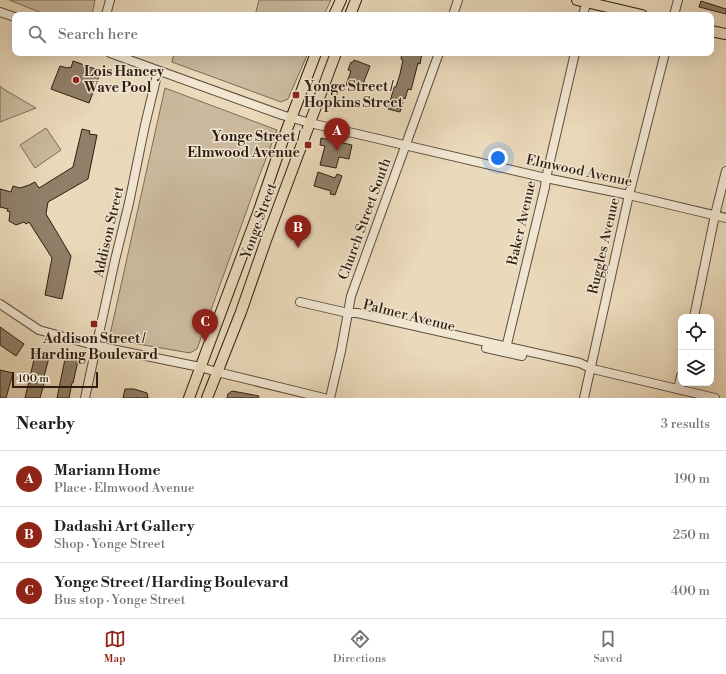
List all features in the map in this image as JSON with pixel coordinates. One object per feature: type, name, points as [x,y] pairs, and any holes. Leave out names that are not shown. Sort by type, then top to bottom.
[{"type":"main road","points":[[335,12],[341,0]]},
{"type":"main road","points":[[351,12],[356,0]]},
{"type":"main road","points":[[583,1],[629,12]]},
{"type":"main road","points":[[714,32],[726,34]]},
{"type":"main road","name":"Yonge Street","points":[[189,398],[315,56]]},
{"type":"main road","name":"Yonge Street","points":[[207,398],[241,312],[265,243],[335,56]]},
{"type":"street","points":[[107,12],[110,0]]},
{"type":"street","points":[[454,12],[458,0]]},
{"type":"street","points":[[675,12],[678,0]]},
{"type":"street","points":[[583,1],[583,12]]},
{"type":"street","points":[[0,12],[12,16]]},
{"type":"street","name":"Elmwood Avenue","points":[[118,56],[292,118],[310,123],[726,218]]},
{"type":"street","name":"Church Street South","points":[[330,398],[351,296],[438,56]]},
{"type":"street","name":"Baker Avenue","points":[[505,349],[543,195],[574,56]]},
{"type":"street","name":"Ruggles Avenue","points":[[584,398],[629,196],[664,56]]},
{"type":"street","name":"Addison Street","points":[[85,398],[158,71]]},
{"type":"street","points":[[695,314],[715,215],[726,171]]},
{"type":"street","name":"Palmer Avenue","points":[[300,302],[348,313],[359,318],[505,349],[584,369],[590,368],[715,398]]},
{"type":"street","points":[[0,304],[39,330],[97,346],[200,367],[324,398]]},
{"type":"shaded area","points":[[9,0],[95,0],[93,12],[39,12]]},
{"type":"shaded area","points":[[259,0],[331,0],[325,12],[256,12]]},
{"type":"shaded area","points":[[173,56],[307,56],[288,99],[281,102],[172,62]]},
{"type":"shaded area","points":[[0,86],[5,90],[36,108],[0,122]]},
{"type":"shaded area","points":[[165,88],[277,130],[197,349],[190,353],[109,339]]},
{"type":"shaded area","points":[[46,128],[61,150],[35,168],[20,145]]},
{"type":"building","points":[[701,1],[726,9],[726,14],[699,7]]},
{"type":"building","points":[[402,56],[421,56],[420,64],[418,63],[411,90],[408,89],[400,112],[388,109],[394,87],[396,87],[400,74],[403,60],[401,59]]},
{"type":"building","points":[[354,60],[370,66],[361,89],[355,86],[354,88],[346,85],[351,71],[348,70],[351,62],[352,63]]},
{"type":"building","name":"Lois Hancey Wave Pool","points":[[73,61],[101,71],[89,103],[51,89],[60,66],[71,68]]},
{"type":"building","points":[[82,129],[90,131],[89,134],[97,135],[88,179],[48,202],[46,214],[71,256],[62,299],[45,295],[52,258],[29,222],[26,224],[24,222],[16,225],[9,221],[10,212],[7,211],[8,209],[0,207],[0,189],[11,192],[13,186],[20,188],[35,182],[39,188],[73,167]]},
{"type":"building","points":[[321,138],[352,145],[349,159],[339,157],[336,168],[320,165],[325,146],[320,145]]},
{"type":"building","points":[[318,172],[335,178],[337,174],[342,176],[335,195],[330,194],[331,191],[314,186]]},
{"type":"building","points":[[0,327],[24,344],[16,356],[0,345]]},
{"type":"building","points":[[36,351],[50,354],[43,380],[45,380],[40,398],[25,398]]},
{"type":"building","points":[[66,354],[79,356],[69,398],[57,398]]},
{"type":"building","points":[[0,370],[13,373],[6,398],[0,398]]},
{"type":"building","points":[[125,389],[134,389],[147,393],[148,398],[123,398]]},
{"type":"building","points":[[232,391],[259,396],[258,398],[227,398],[228,394]]},
{"type":"place","name":"Lois Hancey Wave Pool","points":[[76,80]]},
{"type":"place","name":"Yonge Street / Hopkins Street","points":[[296,95]]},
{"type":"place","name":"Yonge Street / Elmwood Avenue","points":[[308,145]]},
{"type":"place","name":"Mariann Home","points":[[337,151]]},
{"type":"place","name":"Dadashi Art Gallery","points":[[298,248]]},
{"type":"place","name":"Addison Street / Harding Boulevard","points":[[94,324]]},
{"type":"place","name":"Yonge Street / Harding Boulevard","points":[[205,342]]}]
